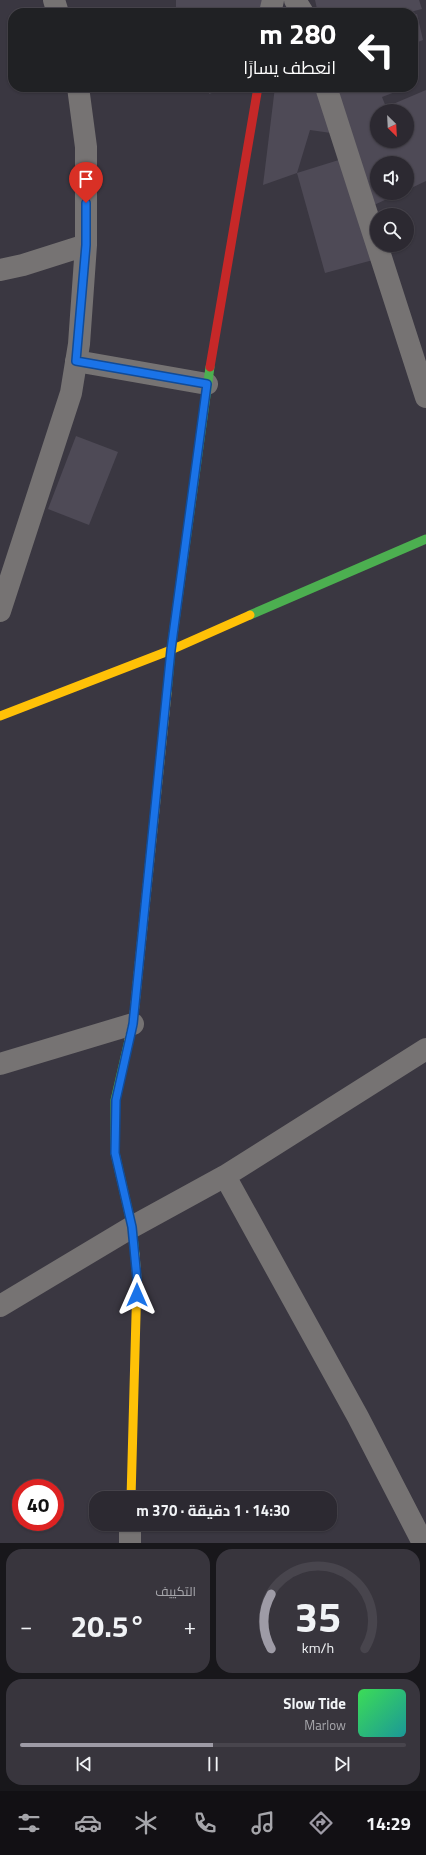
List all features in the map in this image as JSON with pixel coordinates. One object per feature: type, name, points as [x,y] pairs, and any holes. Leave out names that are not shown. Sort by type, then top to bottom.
[{"type":"street","points":[[0,611],[71,393],[76,361],[86,245],[86,147],[79,92]]},
{"type":"street","points":[[131,1491],[137,1279],[132,1227],[115,1153],[116,1100],[133,1024],[171,650],[207,384],[257,92]]},
{"type":"street","points":[[328,92],[426,397]]},
{"type":"street","points":[[0,270],[23,265],[86,245]]},
{"type":"street","points":[[76,361],[207,384]]},
{"type":"street","points":[[0,716],[171,650],[426,539]]},
{"type":"street","points":[[0,1064],[133,1024]]},
{"type":"street","points":[[0,1306],[132,1227],[225,1176],[426,1049]]},
{"type":"street","points":[[225,1176],[358,1417],[423,1543]]},
{"type":"street","points":[[130,1531],[130,1543]]},
{"type":"building","points":[[176,0],[262,0],[262,8],[176,8]]},
{"type":"building","points":[[315,0],[419,0],[422,9],[418,10],[418,8],[317,8]]},
{"type":"building","points":[[418,18],[423,40],[418,42]]},
{"type":"building","points":[[426,90],[426,181],[414,187],[414,156],[370,156],[370,194],[333,92],[395,92],[382,97],[385,104],[370,104],[370,148],[414,148],[414,104],[393,104]]},
{"type":"building","points":[[274,92],[319,92],[331,133],[310,130],[297,173],[263,185]]},
{"type":"building","points":[[342,159],[373,260],[325,273],[297,173]]},
{"type":"building","points":[[372,200],[385,200],[374,205]]},
{"type":"building","points":[[76,436],[118,452],[89,525],[48,509]]},
{"type":"traffic: fast","points":[[167,693],[171,650],[210,367]]},
{"type":"traffic: fast","points":[[250,615],[426,539]]},
{"type":"traffic: fast","points":[[129,1040],[115,1100],[115,1153],[132,1227],[135,1254]]},
{"type":"traffic: slow","points":[[0,716],[171,650],[250,615]]},
{"type":"traffic: slow","points":[[129,1040],[133,1024],[167,693]]},
{"type":"traffic: slow","points":[[131,1491],[137,1279],[135,1254]]},
{"type":"traffic: jam","points":[[210,367],[257,92]]},
{"type":"route","points":[[86,203],[86,245],[79,344],[76,361],[207,384],[171,650],[133,1024],[116,1100],[115,1153],[132,1227],[137,1295]]}]
